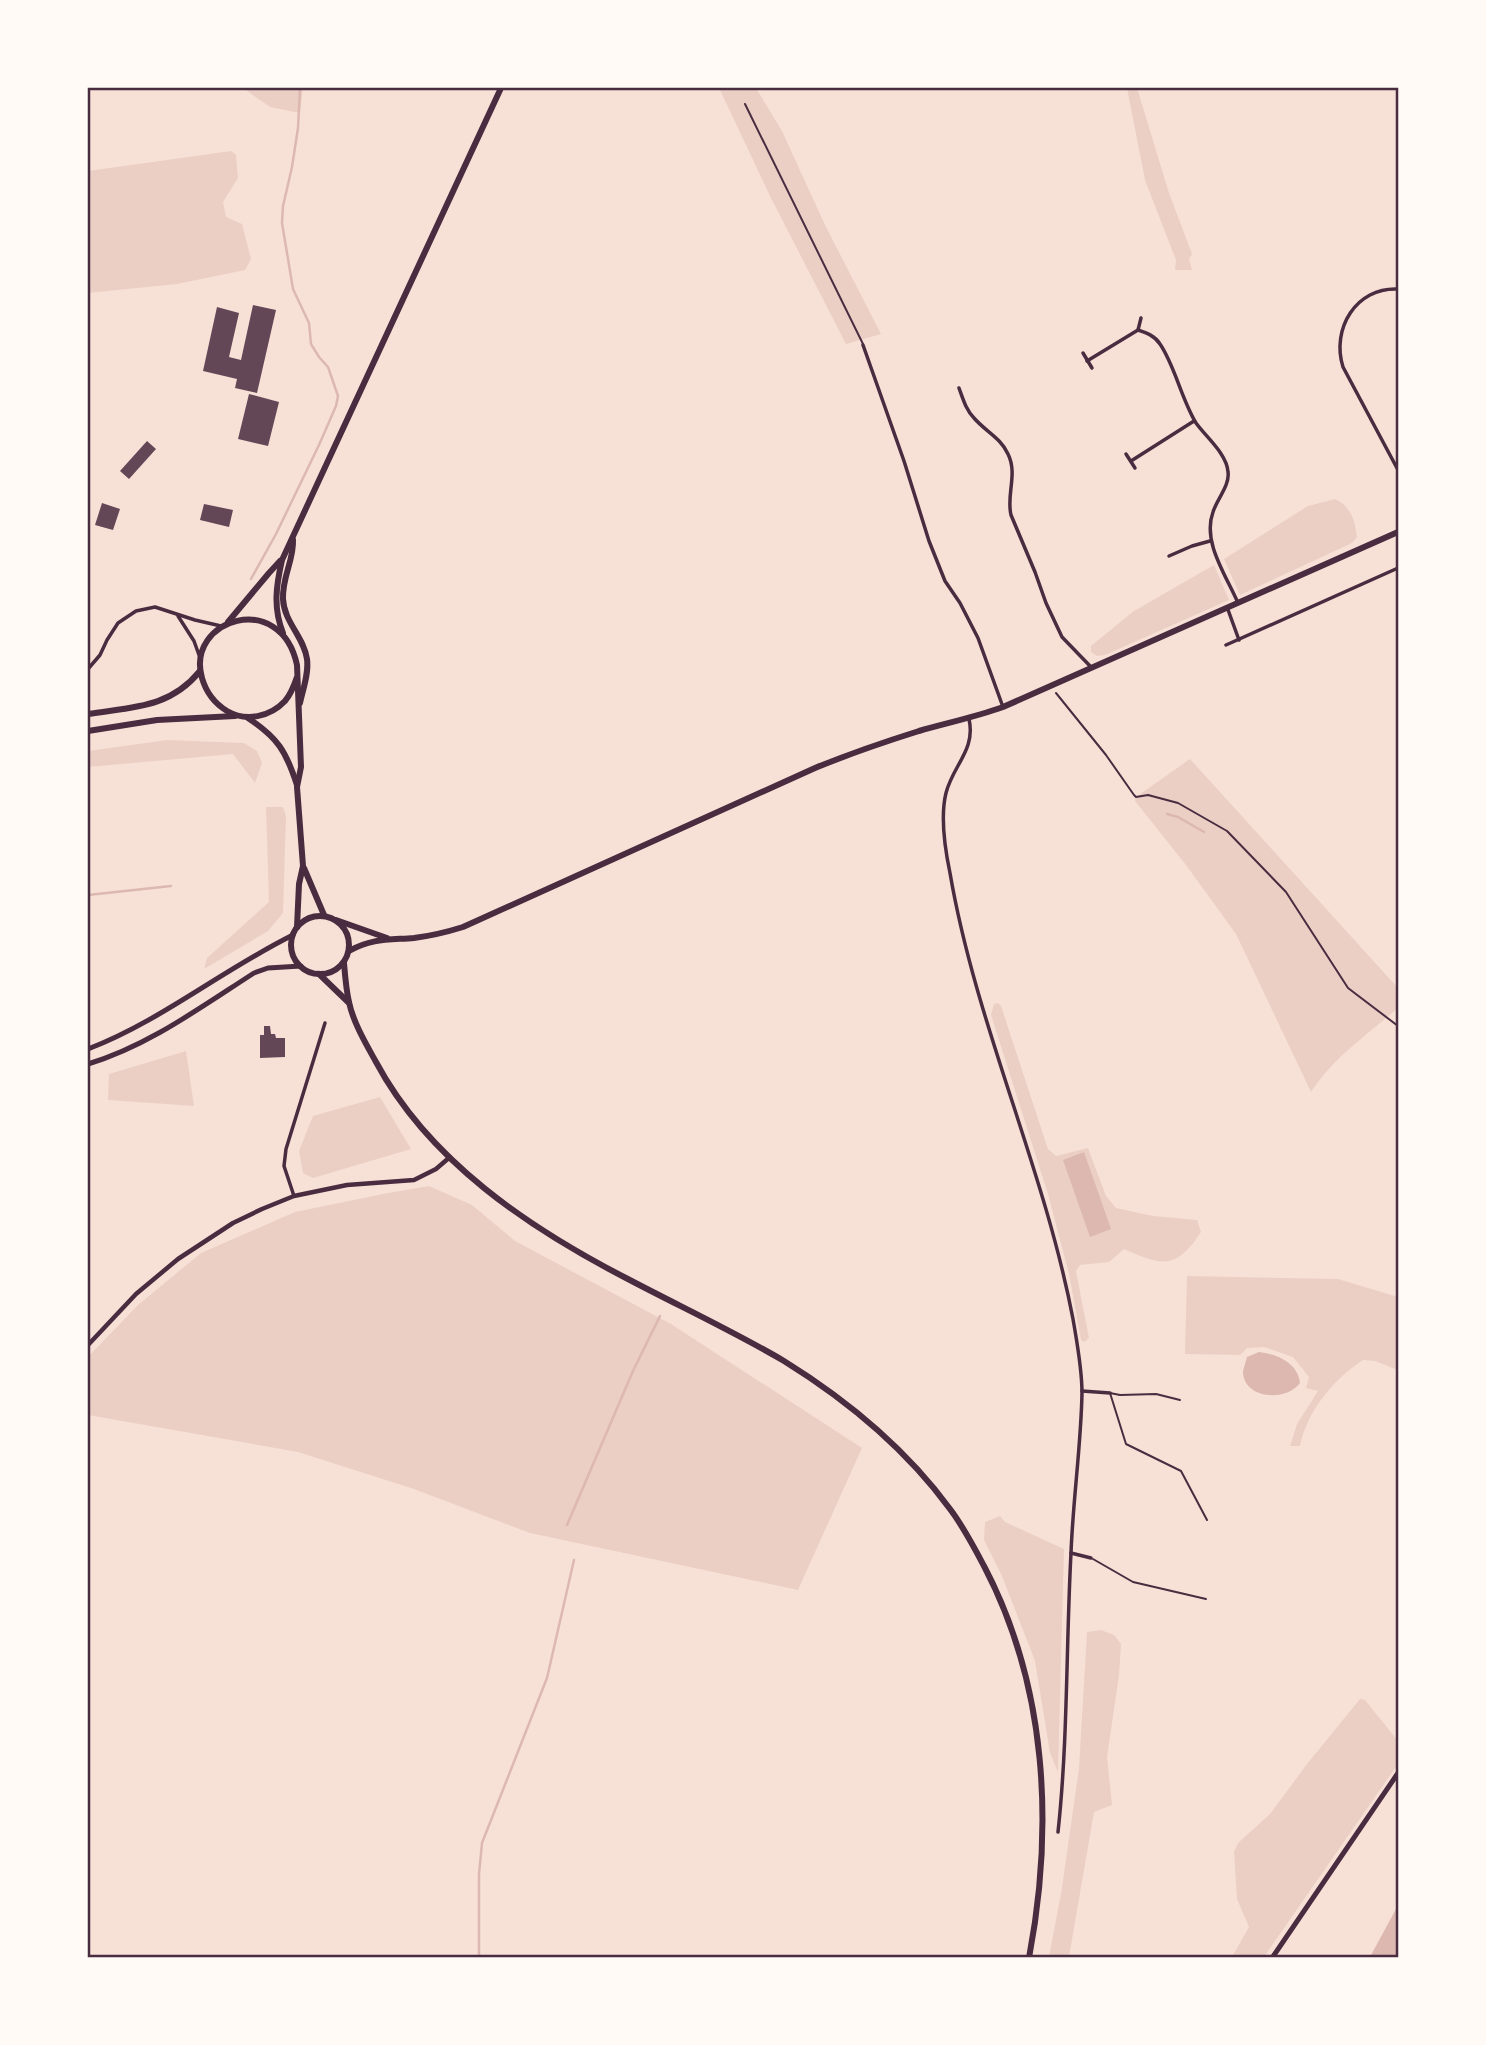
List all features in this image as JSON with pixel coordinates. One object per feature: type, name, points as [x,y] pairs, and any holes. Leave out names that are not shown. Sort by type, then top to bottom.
[{"type":"main road","points":[[297,787],[301,767],[295,654],[278,620],[275,596],[282,560],[501,88]]},
{"type":"main road","points":[[349,950],[388,938],[414,938],[463,927],[815,768],[920,731],[1003,707],[1398,532]]},
{"type":"main road","points":[[293,538],[294,552],[286,573],[283,598],[287,619],[300,640],[307,660],[299,707]]},
{"type":"main road","points":[[225,625],[282,560]]},
{"type":"main road","points":[[236,716],[209,696],[200,671],[200,657],[205,644],[217,630],[244,619],[266,623],[284,633]]},
{"type":"main road","points":[[88,714],[161,701],[175,694],[200,671]]},
{"type":"main road","points":[[248,718],[274,710],[285,701],[292,692],[297,677]]},
{"type":"main road","points":[[88,731],[157,720],[236,716],[248,718],[268,732],[277,741],[292,770],[297,787],[303,866],[292,950],[295,959],[310,972],[330,973],[344,963]]},
{"type":"main road","points":[[303,866],[324,915]]},
{"type":"main road","points":[[297,926],[310,917],[324,915],[388,938]]},
{"type":"main road","points":[[336,920],[346,931],[349,940],[349,950],[344,963],[349,1003],[369,1050],[387,1082],[405,1110],[427,1135],[477,1181],[518,1213],[576,1251],[773,1355],[840,1399],[888,1438],[952,1511],[976,1551],[1009,1619],[1032,1703],[1039,1749],[1043,1815],[1037,1915],[1029,1958]]},
{"type":"main road","points":[[88,1049],[160,1015],[244,961],[293,935]]},
{"type":"main road","points":[[88,1064],[130,1048],[158,1033],[254,974],[268,968],[301,966]]},
{"type":"main road","points":[[319,974],[349,1003]]},
{"type":"main road","points":[[1272,1958],[1398,1773]]},
{"type":"street","points":[[1398,289],[1374,293],[1357,303],[1341,330],[1340,343],[1343,367],[1398,470]]},
{"type":"street","points":[[1087,361],[1138,330],[1141,318]]},
{"type":"street","points":[[1138,330],[1153,336],[1164,350],[1185,403],[1216,448],[1228,471],[1228,479],[1209,525],[1210,541],[1238,603]]},
{"type":"street","points":[[863,345],[929,541],[945,581],[978,638],[1003,707]]},
{"type":"street","points":[[1083,353],[1091,368]]},
{"type":"street","points":[[959,388],[969,412],[1000,442],[1008,454],[1012,467],[1009,508],[1011,515],[1062,637],[1091,668]]},
{"type":"street","points":[[1131,461],[1195,420]]},
{"type":"street","points":[[1126,454],[1135,468]]},
{"type":"street","points":[[1169,556],[1192,545],[1210,541]]},
{"type":"street","points":[[1226,645],[1398,568]]},
{"type":"street","points":[[88,669],[100,655],[118,623],[136,611],[155,607],[177,615],[225,625]]},
{"type":"street","points":[[1227,607],[1239,640]]},
{"type":"street","points":[[177,615],[194,641],[200,657]]},
{"type":"street","points":[[969,719],[972,735],[970,745],[957,766],[946,794],[944,816],[949,870],[976,989],[1060,1261],[1075,1331],[1082,1391],[1071,1553],[1069,1642],[1058,1832]]},
{"type":"street","points":[[294,1196],[284,1166],[286,1149],[325,1023]]},
{"type":"street","points":[[88,1345],[136,1294],[178,1259],[233,1223],[294,1196],[347,1185],[414,1180],[436,1169],[450,1157]]},
{"type":"street","points":[[1082,1391],[1110,1392]]},
{"type":"street","points":[[1071,1553],[1091,1558]]},
{"type":"lane","points":[[745,104],[863,345]]},
{"type":"lane","points":[[1110,1392],[1120,1395],[1156,1394],[1180,1400]]},
{"type":"lane","points":[[1110,1392],[1126,1444],[1181,1471],[1207,1520]]},
{"type":"lane","points":[[1091,1558],[1133,1582],[1206,1599]]},
{"type":"path","points":[[1051,686],[1136,797],[1148,795],[1178,803],[1227,831],[1286,892],[1348,988],[1398,1026]]},
{"type":"shaded area","points":[[243,88],[303,88],[300,113],[270,107]]},
{"type":"shaded area","points":[[719,88],[756,88],[782,131],[825,225],[881,334],[846,344],[770,196]]},
{"type":"shaded area","points":[[1127,88],[1137,88],[1169,193],[1192,254],[1189,259],[1192,270],[1175,270],[1176,260],[1145,180]]},
{"type":"shaded area","points":[[231,151],[236,155],[238,178],[223,202],[226,217],[242,224],[251,259],[245,270],[177,284],[88,293],[88,171]]},
{"type":"shaded area","points":[[1335,499],[1345,506],[1353,520],[1357,537],[1352,543],[1240,595],[1224,559],[1308,506]]},
{"type":"shaded area","points":[[1214,565],[1229,600],[1105,655],[1097,656],[1091,652],[1091,646],[1134,611]]},
{"type":"shaded area","points":[[167,740],[244,743],[257,751],[262,763],[255,783],[233,754],[88,767],[88,751]]},
{"type":"shaded area","points":[[1190,759],[1398,988],[1398,1008],[1340,1057],[1311,1092],[1236,934],[1135,801],[1136,797]]},
{"type":"shaded area","points":[[266,807],[283,807],[286,816],[283,913],[268,931],[204,969],[207,958],[269,902]]},
{"type":"shaded area","points":[[998,1003],[1048,1149],[1056,1156],[1088,1148],[1106,1196],[1116,1208],[1153,1216],[1197,1220],[1201,1232],[1176,1259],[1158,1261],[1124,1249],[1109,1262],[1080,1265],[1076,1271],[1089,1338],[1084,1342],[1081,1340],[1069,1274],[1048,1194],[991,1015],[994,1004]]},
{"type":"shaded area","points":[[186,1051],[194,1106],[108,1100],[109,1074]]},
{"type":"shaded area","points":[[380,1097],[411,1149],[313,1178],[303,1173],[299,1151],[313,1116]]},
{"type":"shaded area","points":[[1084,1152],[1111,1229],[1090,1237],[1063,1160]]},
{"type":"shaded area","points":[[429,1186],[472,1205],[515,1241],[671,1324],[862,1448],[798,1590],[530,1533],[414,1489],[298,1452],[88,1415],[88,1357],[138,1305],[201,1253],[295,1212]]},
{"type":"shaded area","points":[[1187,1276],[1338,1279],[1398,1297],[1398,1370],[1375,1361],[1363,1360],[1323,1397],[1309,1420],[1300,1446],[1290,1446],[1297,1424],[1318,1391],[1306,1388],[1309,1377],[1293,1357],[1264,1347],[1247,1348],[1240,1355],[1185,1354]]},
{"type":"shaded area","points":[[1259,1352],[1286,1361],[1295,1370],[1300,1383],[1294,1389],[1276,1395],[1258,1393],[1251,1388],[1245,1382],[1243,1370],[1247,1357]]},
{"type":"shaded area","points":[[1000,1516],[1005,1522],[1064,1549],[1058,1772],[1050,1753],[1035,1661],[1002,1576],[984,1540],[985,1522]]},
{"type":"shaded area","points":[[1101,1630],[1114,1635],[1121,1644],[1107,1757],[1112,1805],[1094,1812],[1069,1957],[1049,1957],[1079,1768],[1087,1632]]},
{"type":"shaded area","points":[[1360,1699],[1365,1700],[1398,1741],[1398,1764],[1264,1957],[1232,1957],[1249,1927],[1237,1899],[1234,1852],[1238,1843],[1270,1814]]},
{"type":"shaded area","points":[[1398,1905],[1398,1957],[1370,1957],[1396,1909]]},
{"type":"building","points":[[253,305],[276,310],[257,393],[235,388],[237,379],[203,371],[217,307],[239,313],[229,357],[241,360]]},
{"type":"building","points":[[249,394],[279,402],[268,446],[238,439]]},
{"type":"building","points":[[147,441],[156,449],[129,479],[120,471]]},
{"type":"building","points":[[102,503],[120,509],[113,530],[95,525]]},
{"type":"building","points":[[204,504],[233,510],[229,527],[200,520]]},
{"type":"building","points":[[264,1026],[270,1026],[271,1034],[275,1034],[276,1038],[285,1038],[285,1057],[260,1058],[260,1035],[264,1035]]},
{"type":"waterway","points":[[251,579],[319,445],[338,396],[328,367],[311,344],[309,323],[293,289],[282,223],[298,128],[300,88]]},
{"type":"waterway","points":[[1167,814],[1178,817],[1204,832]]},
{"type":"waterway","points":[[88,895],[171,886]]},
{"type":"waterway","points":[[567,1525],[633,1371],[660,1316]]},
{"type":"waterway","points":[[479,1958],[479,1874],[482,1843],[547,1678],[574,1560]]}]
